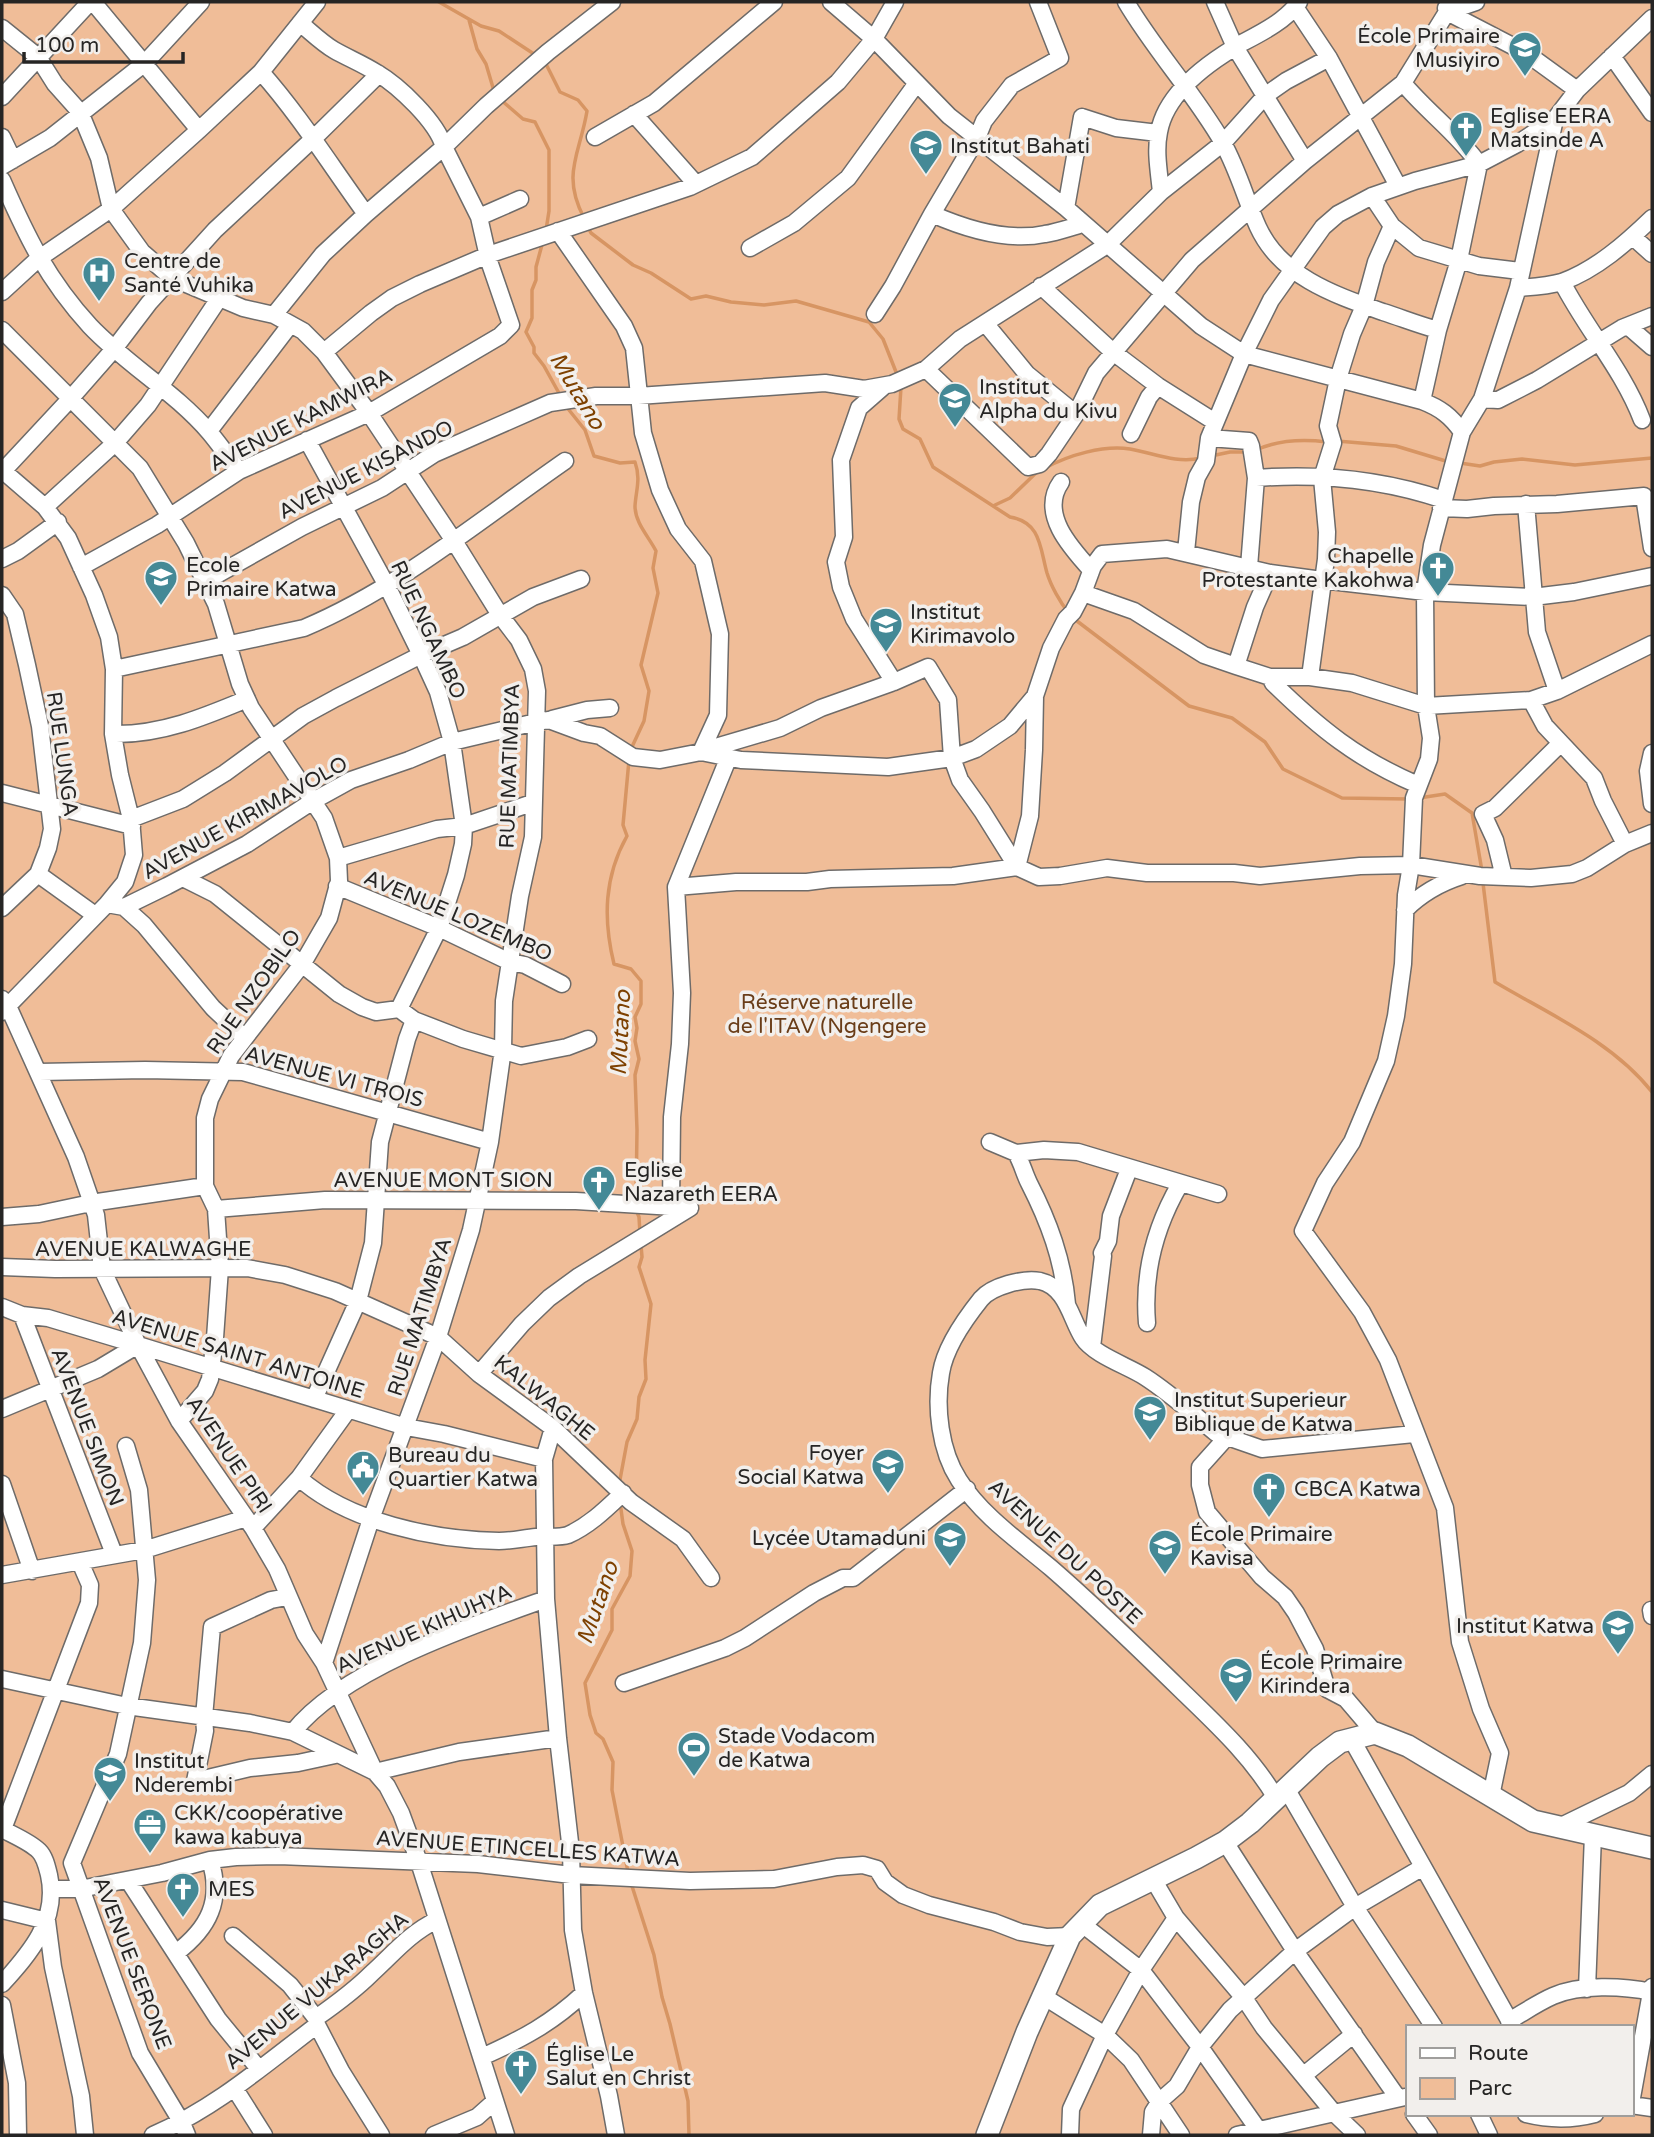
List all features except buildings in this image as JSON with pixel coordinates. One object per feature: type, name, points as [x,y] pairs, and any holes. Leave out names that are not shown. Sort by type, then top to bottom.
[{"type":"main road","points":[[987,2135],[1043,1996],[1076,1930],[1100,1905],[1225,1842],[1340,1742],[1375,1733],[1408,1746],[1533,1821],[1652,1848]]},
{"type":"street","points":[[2,97],[91,2],[199,130]]},
{"type":"street","points":[[2,137],[7,163],[50,138],[145,63],[201,2]]},
{"type":"street","points":[[2,292],[38,259],[111,209],[199,130],[261,72],[317,2]]},
{"type":"street","points":[[274,315],[323,254],[366,214],[444,148],[486,106],[548,52],[612,2]]},
{"type":"street","points":[[595,136],[654,103],[774,2]]},
{"type":"street","points":[[831,2],[874,39],[949,116],[1066,208],[1201,326],[1244,354],[1422,401],[1452,418],[1462,432]]},
{"type":"street","points":[[324,352],[392,298],[488,254],[696,184],[752,158],[826,94],[874,39],[895,2]]},
{"type":"street","points":[[875,314],[977,138],[984,121],[1012,85],[1060,58],[1038,2]]},
{"type":"street","points":[[1126,2],[1223,143],[1259,229],[1292,270],[1323,289],[1364,306],[1438,330]]},
{"type":"street","points":[[1215,2],[1235,47],[1305,161]]},
{"type":"street","points":[[1446,7],[1476,2]]},
{"type":"street","points":[[1161,192],[1158,133],[1164,114],[1184,86],[1235,47],[1269,29],[1297,4],[1398,186]]},
{"type":"street","points":[[926,369],[1028,467],[1040,464],[1076,414],[1096,373],[1192,260],[1305,161],[1403,83],[1446,7]]},
{"type":"street","points":[[1446,7],[1526,53],[1577,90]]},
{"type":"street","points":[[1186,552],[1197,477],[1244,354],[1271,300],[1323,227],[1338,214],[1372,197],[1398,186],[1479,164],[1517,144],[1555,119],[1577,90],[1652,18]]},
{"type":"street","points":[[300,23],[331,49],[379,74],[419,108],[442,137],[444,148],[479,218],[488,254]]},
{"type":"street","name":"RUE MATIMBYA","points":[[2,27],[38,57],[55,84],[80,112],[99,158],[111,209],[142,253],[172,278],[218,300],[274,315],[303,331],[324,352],[369,413],[454,541],[500,615],[519,640],[533,669],[542,721],[532,803],[533,837],[520,896],[504,1001],[503,1049],[490,1142],[471,1230],[438,1337],[372,1519],[324,1663]]},
{"type":"street","points":[[1612,56],[1652,113]]},
{"type":"street","points":[[894,682],[855,619],[841,587],[836,562],[844,537],[841,460],[859,408],[895,382],[926,369],[960,338],[1107,245],[1161,192],[1223,143],[1266,95],[1329,58]]},
{"type":"street","points":[[261,72],[314,138],[327,162],[366,214]]},
{"type":"street","points":[[4,1006],[125,883],[134,855],[132,822],[113,734],[114,669],[108,636],[94,595],[58,522],[45,507],[3,471],[71,398],[114,349],[149,303],[222,223],[379,74]]},
{"type":"street","points":[[750,248],[794,223],[848,178],[917,83]]},
{"type":"street","points":[[1403,83],[1417,100],[1452,131],[1479,164]]},
{"type":"street","points":[[634,114],[696,184]]},
{"type":"street","points":[[1066,208],[1082,117],[1116,128],[1158,133]]},
{"type":"street","points":[[1491,1796],[1500,1753],[1481,1709],[1460,1642],[1445,1508],[1388,1360],[1362,1312],[1303,1231],[1325,1183],[1352,1142],[1386,1061],[1403,964],[1416,788],[1429,759],[1431,738],[1426,706],[1424,592],[1432,545],[1462,432],[1482,398],[1518,288],[1555,119]]},
{"type":"street","points":[[1422,401],[1438,330],[1459,260],[1479,164]]},
{"type":"street","points":[[2,180],[38,259],[56,285],[114,349],[209,432],[239,471]]},
{"type":"street","points":[[1372,197],[1392,226],[1419,248],[1479,265],[1520,271]]},
{"type":"street","points":[[479,218],[520,199]]},
{"type":"street","points":[[932,214],[964,226],[1007,236],[1044,235],[1083,224]]},
{"type":"street","points":[[1518,288],[1562,282],[1587,270],[1633,237],[1652,218]]},
{"type":"street","points":[[1310,677],[1326,559],[1327,532],[1322,478],[1333,443],[1328,426],[1338,379],[1364,306],[1376,262],[1392,226]]},
{"type":"street","points":[[558,231],[624,326],[634,348],[643,433],[660,490],[678,529],[703,561],[720,634],[718,715],[701,752]]},
{"type":"street","points":[[1633,237],[1652,254]]},
{"type":"street","name":"AVENUE KAMWIRA","points":[[81,568],[108,554],[239,471],[369,413],[500,336],[511,325],[488,254]]},
{"type":"street","points":[[1562,282],[1576,309],[1630,393],[1642,420]]},
{"type":"street","points":[[1041,286],[1113,352],[1158,386],[1209,442]]},
{"type":"street","points":[[45,507],[115,443],[160,387],[218,300]]},
{"type":"street","points":[[1482,398],[1498,400],[1537,380],[1598,342],[1652,316]]},
{"type":"street","points":[[985,323],[1027,374],[1076,414]]},
{"type":"street","points":[[209,432],[290,325]]},
{"type":"street","points":[[1629,327],[1652,347]]},
{"type":"street","name":"RUE NZOBILO","points":[[2,330],[140,468],[186,543],[216,604],[247,699],[324,818],[338,859],[337,886],[329,918],[303,963],[244,1037],[210,1098],[205,1118],[205,1186],[216,1209],[220,1268],[212,1367],[205,1391],[179,1420]]},
{"type":"street","name":"AVENUE KISANDO","points":[[205,582],[290,533],[407,473],[434,454],[558,401],[596,396],[638,396],[825,383],[864,389],[895,382]]},
{"type":"street","points":[[1131,434],[1149,397],[1158,386]]},
{"type":"street","name":"RUE NGAMBO","points":[[307,440],[387,586],[421,655],[438,692],[452,742],[464,827],[463,844],[439,928],[399,1009]]},
{"type":"street","points":[[1209,442],[1250,440],[1256,478],[1249,567]]},
{"type":"street","points":[[114,669],[304,628],[329,617],[387,586],[565,461]]},
{"type":"street","points":[[1256,478],[1282,476],[1381,482],[1443,504],[1467,509],[1644,496],[1652,548]]},
{"type":"street","points":[[1061,482],[1054,491],[1053,503],[1059,530],[1071,549],[1091,570]]},
{"type":"street","points":[[1526,504],[1537,632],[1558,691]]},
{"type":"street","points":[[2,559],[18,551],[58,522]]},
{"type":"street","points":[[1017,867],[1030,816],[1035,696],[1051,648],[1102,554],[1167,549],[1270,573],[1322,580],[1424,592],[1534,597],[1652,576]]},
{"type":"street","points":[[1236,666],[1270,573]]},
{"type":"street","points":[[2,793],[47,806],[132,822],[183,799],[272,740],[303,716],[421,655],[463,637],[534,597],[581,579]]},
{"type":"street","points":[[1083,593],[1134,611],[1205,655],[1236,666],[1270,677],[1310,677],[1352,684],[1426,706],[1531,700],[1558,691],[1652,644]]},
{"type":"street","name":"RUE LUNGA","points":[[2,595],[40,726],[47,806],[52,829],[38,874],[2,908]]},
{"type":"street","points":[[542,721],[600,736],[633,757],[660,760],[701,752],[780,728],[821,708],[928,667],[948,699],[952,758],[960,780],[1017,867]]},
{"type":"street","points":[[1270,677],[1292,702],[1348,748],[1416,788]]},
{"type":"street","points":[[701,752],[728,759],[888,767],[952,758],[976,749],[1010,726],[1035,696]]},
{"type":"street","points":[[113,734],[136,735],[169,728],[247,699]]},
{"type":"street","points":[[1531,700],[1545,726],[1594,778],[1625,844]]},
{"type":"street","name":"AVENUE KIRIMAVOLO","points":[[124,907],[247,844],[351,780],[452,742],[587,710],[610,708]]},
{"type":"street","points":[[1502,877],[1495,840],[1483,814],[1495,808],[1561,743]]},
{"type":"street","points":[[1652,753],[1648,771],[1652,804]]},
{"type":"street","points":[[671,1206],[672,1117],[680,1044],[682,993],[676,887],[728,759]]},
{"type":"street","points":[[338,859],[437,829],[464,827],[532,803]]},
{"type":"street","points":[[676,887],[736,882],[953,876],[1017,867],[1039,877],[1107,869],[1147,873],[1234,873],[1260,876],[1360,866],[1411,865],[1473,875],[1531,878],[1572,874],[1587,869],[1625,844],[1652,833]]},
{"type":"street","points":[[1625,844],[1652,847]]},
{"type":"street","points":[[38,874],[101,910],[124,907],[144,925],[213,1008],[244,1037]]},
{"type":"street","points":[[1405,910],[1418,897],[1442,882],[1473,875]]},
{"type":"street","points":[[183,878],[215,894],[339,994],[362,1007],[376,1012],[399,1009],[414,1020],[463,1039],[521,1056],[558,1049],[588,1039]]},
{"type":"street","name":"AVENUE LOZEMBO","points":[[337,886],[439,928],[510,962],[525,965],[562,984]]},
{"type":"street","name":"AVENUE PIRI","points":[[4,1006],[39,1072],[76,1157],[96,1215],[102,1269],[138,1345],[179,1420],[250,1523],[276,1569],[305,1634],[324,1663]]},
{"type":"street","points":[[314,1399],[358,1301],[373,1243],[380,1142],[386,1112],[414,1020]]},
{"type":"street","name":"AVENUE VI TROIS","points":[[39,1072],[243,1072],[490,1142]]},
{"type":"street","points":[[990,1142],[1016,1153],[1044,1150],[1078,1152],[1218,1195]]},
{"type":"street","points":[[1016,1153],[1055,1238],[1067,1304]]},
{"type":"street","points":[[1091,1347],[1104,1256],[1102,1252],[1108,1241],[1111,1216],[1129,1169]]},
{"type":"street","points":[[1147,1323],[1145,1296],[1152,1254],[1157,1233],[1180,1184]]},
{"type":"street","points":[[2,1217],[39,1214],[91,1203],[205,1186]]},
{"type":"street","name":"AVENUE MONT SION","points":[[216,1209],[325,1200],[576,1201],[690,1208],[579,1276],[549,1298],[522,1324],[479,1374]]},
{"type":"street","name":"AVENUE KALWAGHE","points":[[2,1267],[247,1268],[285,1275],[335,1291],[438,1337]]},
{"type":"street","name":"AVENUE DU POSTE","points":[[1415,1434],[1262,1449],[1226,1438],[1146,1378],[1091,1347],[1083,1338],[1067,1304],[1056,1291],[1040,1281],[997,1286],[982,1297],[950,1346],[941,1372],[940,1420],[946,1448],[959,1479],[988,1515],[1123,1633],[1227,1734],[1281,1794],[1433,2025]]},
{"type":"street","name":"AVENUE SAINT ANTOINE","points":[[2,1307],[22,1315],[48,1318],[406,1427],[544,1459]]},
{"type":"street","name":"AVENUE SIMON","points":[[22,1315],[114,1555]]},
{"type":"street","name":"KALWAGHE","points":[[438,1337],[479,1374],[553,1428],[631,1502],[683,1539],[711,1578]]},
{"type":"street","points":[[2,1409],[98,1369],[138,1345]]},
{"type":"street","points":[[2,1576],[144,1550],[250,1523],[299,1478],[348,1410]]},
{"type":"street","points":[[553,1428],[544,1459],[546,1599],[571,1851],[572,1930],[616,2135]]},
{"type":"street","points":[[1226,1438],[1200,1467],[1200,1485],[1207,1512],[1262,1577],[1285,1597],[1296,1613],[1315,1648],[1327,1689],[1346,1699],[1375,1733]]},
{"type":"street","name":"AVENUE SERONE","points":[[126,1446],[139,1490],[147,1580],[142,1643],[118,1754],[72,1863],[140,2053],[184,2129]]},
{"type":"street","points":[[299,1478],[323,1497],[351,1512],[372,1519],[435,1534],[500,1541],[565,1536],[594,1520],[623,1493]]},
{"type":"street","points":[[2,1484],[32,1572]]},
{"type":"street","points":[[624,1683],[746,1638],[783,1612],[843,1577],[853,1578],[967,1489]]},
{"type":"street","points":[[80,1563],[90,1585],[89,1602],[2,1829],[40,1851],[46,1864],[52,1889],[47,1922],[53,1967],[81,2096],[85,2135]]},
{"type":"street","points":[[287,1597],[271,1600],[212,1627],[205,1731],[195,1781],[250,1768],[298,1763],[335,1755]]},
{"type":"street","name":"AVENUE KIHUHYA","points":[[293,1732],[315,1708],[338,1690],[406,1655],[480,1622],[546,1599]]},
{"type":"street","points":[[324,1663],[375,1772],[387,1786],[401,1813],[506,2135]]},
{"type":"street","points":[[2,1679],[127,1706],[250,1723],[293,1732],[335,1755],[375,1772],[459,1752],[558,1738]]},
{"type":"street","points":[[1352,1740],[1511,2025],[1555,1995],[1587,1989],[1627,1987],[1652,1990],[1633,2093]]},
{"type":"street","points":[[1561,1826],[1629,1793],[1652,1774]]},
{"type":"street","points":[[1587,1989],[1593,1835]]},
{"type":"street","points":[[1225,1842],[1295,1951],[1404,2099],[1237,2135]]},
{"type":"street","name":"AVENUE ETINCELLES KATWA","points":[[52,1889],[80,1889],[162,1873],[209,1860],[279,1856],[478,1864],[571,1875],[690,1881],[763,1879],[863,1865],[877,1870],[885,1882],[903,1895],[929,1905],[1020,1932],[1047,1937],[1076,1930]]},
{"type":"street","points":[[176,1953],[202,1930],[211,1910],[216,1894],[215,1877],[209,1860]]},
{"type":"street","points":[[1151,2135],[1153,2112],[1160,2101],[1177,2086],[1200,2048],[1230,2010],[1295,1951],[1355,1907],[1423,1867]]},
{"type":"street","points":[[1153,1879],[1177,1918],[1244,1998],[1264,2028],[1334,2113],[1357,2135]]},
{"type":"street","points":[[128,1880],[218,2019],[259,2069]]},
{"type":"street","points":[[2,1910],[47,1922]]},
{"type":"street","points":[[1070,2135],[1071,2109],[1105,2035],[1141,1970],[1177,1918]]},
{"type":"street","name":"AVENUE VUKARAGHA","points":[[153,2135],[184,2129],[343,2000],[399,1945],[419,1929],[437,1920]]},
{"type":"street","points":[[2,1984],[27,1956],[47,1922]]},
{"type":"street","points":[[1076,1930],[1141,1970],[1260,2132]]},
{"type":"street","points":[[233,1936],[290,1985],[316,2022],[341,2071],[382,2135]]},
{"type":"street","points":[[482,2057],[555,2020],[584,1993]]},
{"type":"street","points":[[1043,1996],[1105,2035],[1131,2060],[1181,2135]]},
{"type":"street","points":[[2,2005],[17,2083],[18,2135]]},
{"type":"street","points":[[1304,2075],[1354,2034]]},
{"type":"street","points":[[234,2089],[264,2135]]},
{"type":"street","points":[[434,2135],[477,2117],[495,2101]]},
{"type":"street","points":[[1633,2104],[1652,2108]]},
{"type":"street","points":[[1415,2116],[1429,2135]]},
{"type":"street","points":[[1480,2116],[1489,2135]]},
{"type":"street","points":[[1534,2116],[1545,2119],[1585,2116]]},
{"type":"green space","name":"Réserve naturelle de l'ITAV (Ngengere","points":[[2,2],[1652,2],[1652,2135],[2,2135]]},
{"type":"waterway","points":[[439,2],[481,26],[499,31],[537,56]]},
{"type":"waterway","name":"Mutano","points":[[469,20],[494,91]]},
{"type":"waterway","points":[[544,60],[560,92],[578,100],[587,111],[573,176],[577,203],[584,218]]},
{"type":"waterway","name":"Mutano","points":[[501,100],[523,119],[535,122],[549,150],[549,211],[546,230]]},
{"type":"waterway","points":[[587,225],[591,233],[633,265],[651,273],[691,299],[706,296],[764,305],[796,301],[869,322],[883,339],[898,377]]},
{"type":"waterway","name":"Mutano","points":[[543,241],[532,290],[532,318],[526,332],[534,347],[534,353],[560,395]]},
{"type":"waterway","points":[[901,387],[899,419],[903,429],[920,439],[933,467],[1010,517],[1028,524],[1038,538],[1051,583],[1068,612]]},
{"type":"waterway","name":"Mutano","points":[[565,405],[585,430],[594,456],[620,463],[635,462],[638,479],[636,512],[656,551],[653,568],[658,593],[641,665],[649,691],[644,721],[631,749]]},
{"type":"waterway","points":[[1256,450],[1291,441],[1327,442]]},
{"type":"waterway","points":[[1337,441],[1396,446],[1449,462]]},
{"type":"waterway","points":[[1045,468],[1075,455],[1109,448],[1130,449],[1174,459],[1201,458]]},
{"type":"waterway","points":[[1211,456],[1249,452]]},
{"type":"waterway","points":[[1460,463],[1480,466],[1522,459],[1575,465],[1652,458]]},
{"type":"waterway","points":[[995,505],[1010,498],[1038,471]]},
{"type":"waterway","points":[[1073,618],[1189,706],[1232,718],[1265,742],[1283,769],[1342,798],[1408,799]]},
{"type":"waterway","name":"Mutano","points":[[629,760],[623,825],[627,836],[614,867],[607,915],[614,964],[631,969],[641,981],[641,1004],[635,1017],[635,1041],[639,1059],[635,1075],[636,1199]]},
{"type":"waterway","points":[[1419,798],[1445,794],[1472,813],[1482,871]]},
{"type":"waterway","points":[[1483,883],[1495,982],[1579,1030],[1619,1058],[1652,1092]]},
{"type":"waterway","name":"Mutano","points":[[636,1210],[640,1234]]},
{"type":"waterway","name":"Mutano","points":[[619,1485],[627,1442],[637,1419],[639,1397],[646,1379],[645,1360],[651,1304],[639,1267],[641,1245]]},
{"type":"waterway","name":"Mutano","points":[[620,1502],[623,1524],[632,1551],[630,1576],[612,1609],[612,1630],[585,1683],[596,1733],[603,1739],[613,1762],[612,1790],[628,1872]]},
{"type":"waterway","name":"Mutano","points":[[631,1883],[654,1955],[688,2101],[689,2135]]},
{"type":"place","name":"École Primaire Musiyiro","points":[[1525,78]]},
{"type":"place","name":"Eglise EERA Matsinde A","points":[[1466,158]]},
{"type":"place","name":"Institut Bahati","points":[[926,176]]},
{"type":"place","name":"Centre de Santé Vuhika","points":[[99,303]]},
{"type":"place","name":"Institut Alpha du Kivu","points":[[955,429]]},
{"type":"place","name":"Chapelle Protestante Kakohwa","points":[[1438,598]]},
{"type":"place","name":"Ecole Primaire Katwa","points":[[161,607]]},
{"type":"place","name":"Institut Kirimavolo","points":[[886,654]]},
{"type":"place","name":"Eglise Nazareth EERA","points":[[599,1212]]},
{"type":"place","name":"Institut Superieur Biblique de Katwa","points":[[1150,1442]]},
{"type":"place","name":"Foyer Social Katwa","points":[[888,1495]]},
{"type":"place","name":"Bureau du Quartier Katwa","points":[[363,1497]]},
{"type":"place","name":"CBCA Katwa","points":[[1269,1519]]},
{"type":"place","name":"Lycée Utamaduni","points":[[950,1568]]},
{"type":"place","name":"École Primaire Kavisa","points":[[1165,1576]]},
{"type":"place","name":"Institut Katwa","points":[[1618,1656]]},
{"type":"place","name":"École Primaire Kirindera","points":[[1236,1704]]},
{"type":"place","name":"Stade Vodacom de Katwa","points":[[694,1778]]},
{"type":"place","name":"Institut Nderembi","points":[[110,1803]]},
{"type":"place","name":"CKK/coopérative kawa kabuya","points":[[150,1855]]},
{"type":"place","name":"MES","points":[[183,1919]]},
{"type":"place","name":"Église Le Salut en Christ","points":[[521,2096]]}]
